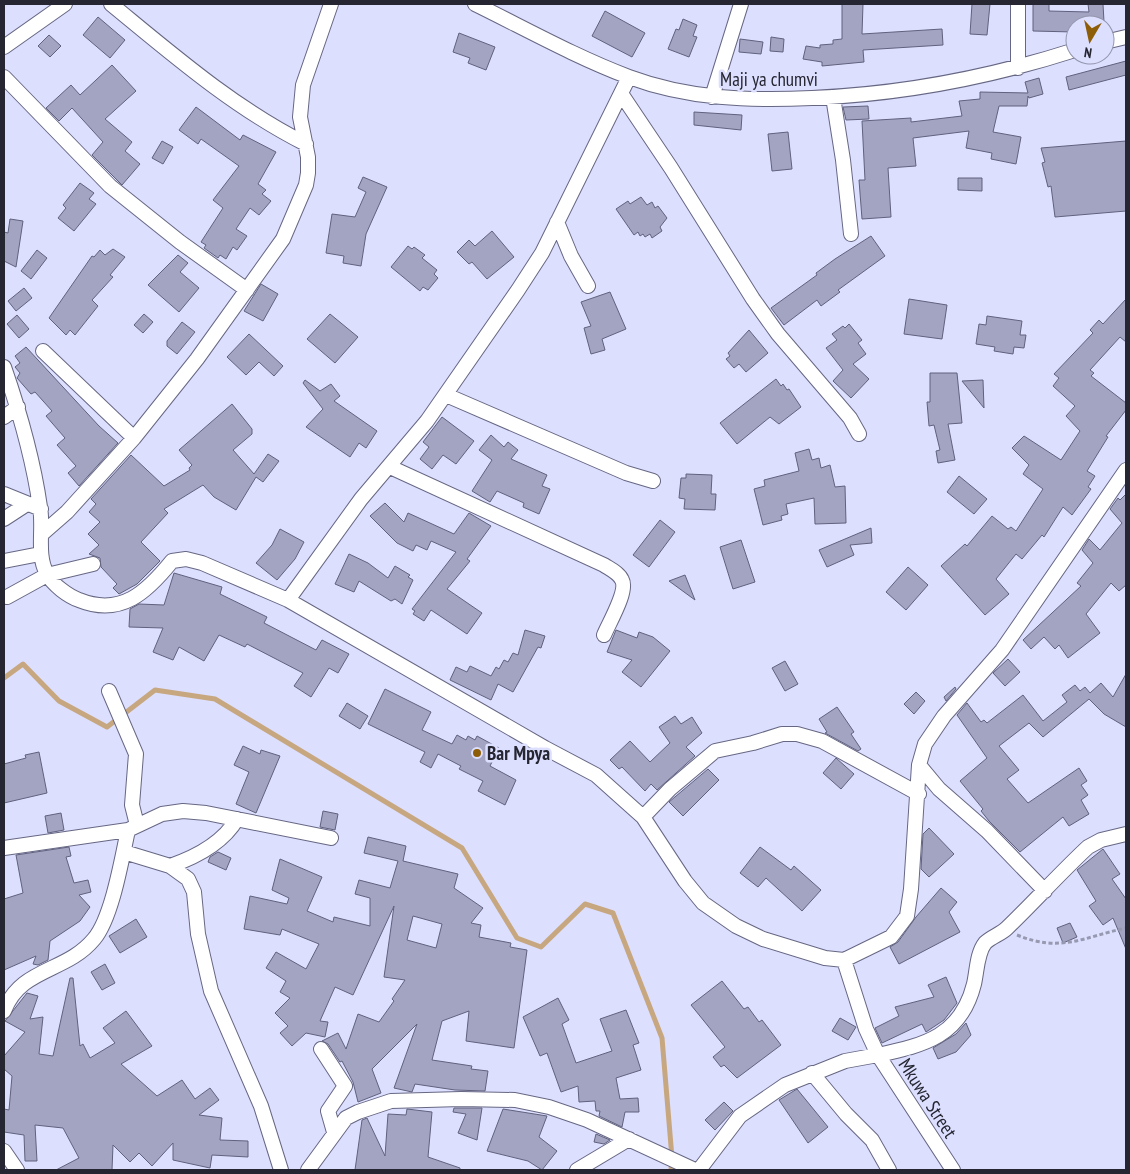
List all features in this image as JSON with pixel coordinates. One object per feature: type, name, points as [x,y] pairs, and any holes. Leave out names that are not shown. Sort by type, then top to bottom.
[{"type":"street","points":[[4,47],[65,4]]},
{"type":"street","points":[[110,4],[223,92],[265,122],[306,144]]},
{"type":"street","points":[[43,533],[67,512],[134,438],[197,359],[283,239],[302,194],[308,173],[306,144],[300,117],[303,86],[331,4]]},
{"type":"street","name":"Maji ya chumvi","points":[[475,4],[629,78],[712,97],[763,101],[833,98],[913,90],[1018,68],[1065,53]]},
{"type":"street","points":[[712,97],[741,4]]},
{"type":"street","points":[[1018,4],[1018,68]]},
{"type":"street","points":[[4,77],[110,186],[180,242],[247,290]]},
{"type":"street","points":[[288,600],[361,499],[390,467],[446,395],[542,253],[629,78]]},
{"type":"street","points":[[622,95],[672,168],[753,299],[778,334],[850,418],[859,434]]},
{"type":"street","points":[[833,98],[843,160],[851,234]]},
{"type":"street","points":[[557,222],[571,256],[588,286]]},
{"type":"street","points":[[43,351],[134,438]]},
{"type":"street","points":[[4,367],[18,407],[32,461],[41,509],[43,533],[40,554],[47,575],[73,598],[89,604],[116,606],[140,594],[154,583],[172,561],[186,559],[241,578],[288,600],[537,743],[596,774],[643,817],[685,881],[703,903],[736,926],[763,939],[825,958],[844,960],[890,937],[907,916],[910,904],[914,831],[919,794],[919,764],[925,744],[933,731],[1002,650],[1126,470]]},
{"type":"street","points":[[446,395],[626,473],[653,481]]},
{"type":"street","points":[[4,417],[18,407]]},
{"type":"street","points":[[390,467],[604,565],[621,578],[624,583],[622,595],[604,635]]},
{"type":"street","points":[[4,494],[41,509]]},
{"type":"street","points":[[4,519],[27,504]]},
{"type":"street","points":[[4,561],[40,554]]},
{"type":"street","points":[[7,597],[47,575],[93,564]]},
{"type":"street","points":[[4,1011],[15,990],[26,980],[80,952],[95,938],[112,896],[132,828],[136,754],[109,691]]},
{"type":"street","points":[[643,817],[670,789],[715,751],[753,743],[782,734],[798,734],[822,741],[919,794]]},
{"type":"street","points":[[919,764],[939,789],[987,831],[1045,891]]},
{"type":"street","points":[[4,848],[132,828],[162,814],[184,811],[237,819],[331,838]]},
{"type":"street","points":[[170,866],[215,843],[229,832],[237,819]]},
{"type":"street","points":[[844,960],[866,1029],[878,1055],[911,1048],[935,1039],[954,1026],[963,1012],[974,985],[980,956],[985,943],[1005,930],[1088,847],[1101,840],[1126,834]]},
{"type":"street","points":[[124,852],[170,866],[188,879],[194,892],[198,934],[211,991],[261,1106],[281,1170]]},
{"type":"street","points":[[321,1049],[345,1086],[328,1111],[334,1132]]},
{"type":"street","name":"Mkuwa Street","points":[[699,1170],[740,1116],[785,1085],[845,1061],[878,1055],[953,1170]]},
{"type":"street","points":[[812,1073],[846,1114],[872,1140],[890,1170]]},
{"type":"street","points":[[308,1170],[346,1118],[373,1105],[392,1101],[515,1100],[549,1107],[587,1120],[695,1170]]},
{"type":"street","points":[[577,1170],[629,1139]]},
{"type":"street","points":[[4,1151],[16,1170]]},
{"type":"path","points":[[1005,930],[1033,942],[1072,944],[1126,928]]},
{"type":"building","points":[[842,4],[863,4],[862,34],[942,29],[943,45],[863,50],[864,62],[822,66],[822,62],[803,59],[806,46],[820,48],[820,45],[833,44],[833,40],[842,39]]},
{"type":"building","points":[[972,4],[990,4],[987,35],[970,34]]},
{"type":"building","points":[[1033,4],[1049,4],[1049,11],[1089,12],[1088,4],[1103,4],[1104,15],[1065,15],[1065,32],[1033,31]]},
{"type":"building","points":[[605,11],[645,33],[632,57],[592,36]]},
{"type":"building","points":[[98,17],[125,40],[110,58],[83,35]]},
{"type":"building","points":[[683,19],[697,25],[693,36],[697,37],[689,57],[668,49],[676,29],[679,30]]},
{"type":"building","points":[[459,33],[495,47],[486,70],[468,63],[470,58],[453,52]]},
{"type":"building","points":[[49,35],[61,46],[50,57],[38,46]]},
{"type":"building","points":[[771,37],[784,39],[783,52],[770,51]]},
{"type":"building","points":[[740,39],[763,42],[761,54],[739,52]]},
{"type":"building","points":[[1126,61],[1126,75],[1069,90],[1066,77]]},
{"type":"building","points":[[112,65],[136,91],[105,119],[132,142],[125,151],[140,164],[122,185],[92,155],[103,142],[72,108],[59,121],[46,108],[71,85],[80,95]]},
{"type":"building","points":[[1039,78],[1043,94],[1029,98],[1028,96],[1027,106],[999,106],[993,132],[1021,137],[1016,164],[991,159],[992,153],[966,148],[969,131],[913,138],[916,166],[888,168],[891,217],[862,219],[859,180],[865,180],[862,121],[911,118],[911,122],[962,116],[959,101],[980,99],[980,92],[1028,93],[1025,82]]},
{"type":"building","points":[[868,106],[869,119],[846,120],[843,107]]},
{"type":"building","points":[[196,107],[240,140],[243,135],[276,152],[258,184],[266,190],[262,194],[271,201],[259,215],[250,208],[236,229],[247,236],[237,250],[233,247],[226,259],[220,255],[218,258],[204,248],[206,245],[201,242],[223,208],[213,200],[239,166],[201,139],[198,144],[179,130]]},
{"type":"building","points":[[694,112],[742,115],[741,130],[694,125]]},
{"type":"building","points":[[788,132],[792,169],[772,171],[768,134]]},
{"type":"building","points":[[162,141],[173,147],[163,164],[152,158]]},
{"type":"building","points":[[1126,141],[1126,211],[1055,217],[1051,186],[1048,187],[1042,163],[1045,162],[1041,148]]},
{"type":"building","points":[[363,177],[387,187],[366,234],[361,266],[343,263],[344,256],[326,253],[332,214],[355,217],[366,192],[358,188]]},
{"type":"building","points":[[958,178],[982,178],[982,191],[958,190]]},
{"type":"building","points":[[80,183],[94,193],[89,199],[96,204],[74,231],[58,218],[66,208],[63,205]]},
{"type":"building","points":[[641,197],[647,205],[652,202],[655,208],[658,206],[667,218],[660,227],[662,231],[652,238],[650,234],[645,237],[643,234],[640,236],[638,232],[634,235],[616,209],[628,201],[630,204]]},
{"type":"building","points":[[10,219],[23,221],[16,267],[4,261],[4,232],[8,233]]},
{"type":"building","points":[[492,231],[514,257],[487,279],[472,262],[469,264],[457,252],[469,240],[475,246]]},
{"type":"building","points":[[871,236],[885,256],[838,290],[840,292],[821,306],[817,300],[784,325],[771,308],[817,275],[816,273],[835,259]]},
{"type":"building","points":[[408,246],[412,249],[414,247],[425,255],[422,258],[437,270],[434,274],[438,278],[428,290],[423,287],[420,291],[391,267]]},
{"type":"building","points":[[113,249],[125,257],[110,275],[113,277],[92,300],[98,306],[75,335],[70,330],[66,335],[49,318],[92,256],[94,257],[100,250],[105,255]]},
{"type":"building","points":[[37,250],[47,258],[31,279],[21,271]]},
{"type":"building","points":[[178,255],[188,263],[180,272],[199,288],[179,312],[148,285]]},
{"type":"building","points":[[261,284],[278,294],[263,321],[244,311]]},
{"type":"building","points":[[24,288],[32,298],[16,311],[8,301]]},
{"type":"building","points":[[610,292],[626,329],[602,339],[605,350],[591,354],[584,328],[591,326],[581,302]]},
{"type":"building","points":[[909,299],[947,305],[942,339],[904,334]]},
{"type":"building","points":[[1126,299],[1126,342],[1120,337],[1090,370],[1094,373],[1091,376],[1126,403],[1126,410],[1106,436],[1108,437],[1087,471],[1095,476],[1088,487],[1091,489],[1072,515],[1063,507],[1044,537],[1042,535],[1022,559],[1016,554],[996,579],[1009,594],[985,615],[941,566],[965,544],[967,546],[992,516],[1008,529],[1011,527],[1016,531],[1043,489],[1023,474],[1029,465],[1012,448],[1024,436],[1061,460],[1080,431],[1066,416],[1075,406],[1053,386],[1059,378],[1054,374],[1093,333],[1090,330],[1099,320],[1103,324]]},
{"type":"building","points":[[144,314],[153,322],[143,333],[134,325]]},
{"type":"building","points":[[330,314],[358,337],[335,363],[307,339]]},
{"type":"building","points":[[17,315],[29,329],[19,338],[7,324]]},
{"type":"building","points":[[987,316],[1022,321],[1020,335],[1026,335],[1024,348],[1014,347],[1013,354],[994,351],[995,347],[976,344],[979,324],[986,325]]},
{"type":"building","points":[[182,322],[195,332],[177,354],[167,346],[167,341]]},
{"type":"building","points":[[849,324],[862,340],[858,343],[866,354],[853,364],[869,379],[851,398],[833,381],[843,370],[826,348],[837,340],[832,334]]},
{"type":"building","points":[[749,330],[768,353],[746,372],[739,364],[734,368],[726,359],[730,356],[728,353]]},
{"type":"building","points":[[249,334],[283,366],[274,376],[259,362],[246,375],[227,357]]},
{"type":"building","points":[[26,347],[99,426],[118,443],[79,486],[68,473],[76,466],[57,445],[65,438],[46,416],[52,411],[35,392],[31,394],[17,378],[20,373],[15,367],[20,363],[15,356]]},
{"type":"building","points":[[930,373],[957,373],[962,423],[948,424],[955,460],[938,463],[936,451],[940,450],[934,425],[929,426],[927,402],[930,402]]},
{"type":"building","points":[[776,379],[781,386],[783,384],[787,390],[789,389],[801,407],[779,424],[770,417],[737,444],[720,423]]},
{"type":"building","points":[[305,380],[320,391],[331,384],[340,396],[334,401],[377,431],[366,448],[359,443],[350,457],[306,427],[323,409],[303,383]]},
{"type":"building","points":[[983,380],[984,408],[962,381]]},
{"type":"building","points":[[232,404],[252,429],[252,434],[233,450],[254,474],[268,454],[279,461],[263,482],[256,477],[236,510],[214,497],[203,485],[164,509],[168,513],[141,542],[160,561],[137,584],[119,594],[113,588],[117,584],[101,567],[100,558],[89,554],[99,545],[88,534],[100,522],[89,512],[96,504],[91,499],[131,455],[164,486],[190,470],[189,468],[192,465],[179,450]]},
{"type":"building","points":[[442,417],[474,441],[456,464],[443,455],[432,469],[420,459],[429,447],[423,442]]},
{"type":"building","points":[[491,435],[504,447],[508,442],[518,450],[511,459],[547,475],[542,486],[550,489],[539,514],[523,507],[524,503],[497,491],[490,502],[472,491],[492,460],[479,450]]},
{"type":"building","points":[[809,449],[812,460],[819,458],[821,468],[830,465],[835,487],[845,486],[846,523],[815,524],[814,498],[786,504],[788,514],[781,516],[782,520],[763,525],[754,489],[765,486],[764,480],[799,471],[795,453]]},
{"type":"building","points":[[686,474],[712,475],[711,494],[716,494],[715,510],[684,509],[685,499],[679,498],[681,478],[686,478]]},
{"type":"building","points":[[959,476],[987,499],[974,514],[947,492]]},
{"type":"building","points":[[1126,494],[1126,585],[1119,591],[1111,583],[1086,614],[1100,633],[1068,658],[1059,645],[1055,649],[1044,637],[1031,649],[1023,640],[1081,586],[1077,583],[1093,563],[1082,550],[1089,539],[1100,550],[1122,523],[1110,509],[1118,498],[1120,500]]},
{"type":"building","points":[[385,503],[404,522],[408,513],[454,534],[469,513],[491,526],[467,559],[470,561],[447,589],[482,613],[467,634],[431,610],[424,621],[413,614],[415,611],[412,609],[456,552],[431,541],[427,550],[416,545],[413,551],[397,543],[370,516]]},
{"type":"building","points":[[660,520],[675,532],[649,567],[633,555]]},
{"type":"building","points":[[871,528],[872,543],[850,545],[854,555],[827,567],[819,550]]},
{"type":"building","points":[[280,529],[304,542],[295,559],[277,580],[256,563],[272,545]]},
{"type":"building","points":[[741,540],[755,582],[733,589],[720,547]]},
{"type":"building","points":[[349,554],[368,563],[388,578],[395,566],[410,575],[408,577],[413,580],[402,604],[395,599],[391,601],[359,581],[354,592],[335,584]]},
{"type":"building","points":[[908,567],[928,585],[906,610],[886,592]]},
{"type":"building","points":[[174,573],[222,587],[220,594],[267,617],[264,623],[316,650],[322,640],[349,654],[338,673],[329,668],[311,697],[294,686],[303,673],[247,644],[245,647],[219,635],[204,661],[179,647],[173,660],[153,652],[163,628],[129,627],[130,609],[139,604],[164,605]]},
{"type":"building","points":[[685,575],[695,600],[669,581]]},
{"type":"building","points":[[525,630],[545,636],[541,648],[538,647],[513,692],[498,684],[491,700],[450,680],[456,667],[467,672],[470,666],[491,676],[496,667],[499,669],[504,660],[508,662],[513,653],[518,655]]},
{"type":"building","points":[[616,630],[637,638],[639,632],[653,637],[670,651],[641,687],[622,672],[632,660],[607,652]]},
{"type":"building","points":[[1008,659],[1020,672],[1005,686],[993,673]]},
{"type":"building","points":[[785,661],[798,684],[785,691],[772,668]]},
{"type":"building","points":[[1126,674],[1126,727],[1104,714],[1089,699],[1043,737],[1029,723],[999,746],[1019,770],[1007,779],[1028,803],[1079,768],[1087,781],[1081,785],[1088,795],[1081,800],[1089,814],[1069,826],[1063,817],[1020,852],[989,821],[981,811],[983,809],[960,781],[987,758],[957,715],[967,703],[981,722],[984,720],[987,723],[1023,695],[1043,721],[1067,702],[1062,695],[1075,685],[1080,691],[1085,687],[1090,693],[1101,683],[1113,697]]},
{"type":"building","points":[[955,687],[956,689],[946,701],[944,697]]},
{"type":"building","points":[[385,689],[431,712],[422,730],[452,744],[457,735],[466,740],[468,736],[475,740],[477,736],[499,748],[490,766],[516,780],[505,805],[478,791],[483,781],[459,769],[461,766],[438,754],[431,768],[420,762],[425,752],[368,724]]},
{"type":"building","points":[[916,692],[925,701],[914,714],[904,704]]},
{"type":"building","points":[[347,703],[368,716],[360,729],[339,716]]},
{"type":"building","points":[[837,707],[854,732],[851,734],[861,749],[858,751],[825,733],[827,732],[819,719]]},
{"type":"building","points":[[675,716],[681,724],[692,717],[702,733],[686,747],[695,756],[657,790],[651,784],[645,791],[622,767],[619,769],[610,760],[630,741],[650,762],[670,743],[659,727]]},
{"type":"building","points":[[243,746],[260,754],[261,750],[280,756],[256,813],[236,804],[249,772],[234,765]]},
{"type":"building","points":[[39,752],[47,793],[4,803],[4,764],[26,758],[25,755]]},
{"type":"building","points":[[836,758],[854,774],[841,789],[823,773]]},
{"type":"building","points":[[708,769],[719,780],[683,816],[669,802]]},
{"type":"building","points":[[323,811],[338,814],[335,830],[320,827]]},
{"type":"building","points":[[61,813],[64,830],[48,833],[45,816]]},
{"type":"building","points":[[929,828],[954,854],[929,877],[921,869],[923,834]]},
{"type":"building","points":[[368,837],[406,846],[403,861],[458,874],[454,888],[483,908],[471,923],[481,925],[479,937],[511,943],[510,947],[527,950],[514,1048],[466,1041],[469,1011],[442,1021],[432,1060],[472,1066],[471,1069],[488,1071],[485,1091],[455,1090],[415,1084],[412,1092],[394,1088],[417,1024],[372,1069],[381,1093],[358,1102],[353,1082],[342,1061],[340,1062],[328,1044],[322,1041],[338,1033],[346,1049],[358,1014],[379,1022],[394,1001],[392,999],[405,980],[384,977],[394,906],[353,995],[335,987],[320,1021],[328,1022],[325,1037],[306,1033],[292,1046],[280,1033],[288,1026],[275,1013],[290,998],[280,992],[286,981],[266,968],[276,952],[306,969],[319,944],[282,929],[280,935],[244,929],[250,896],[287,904],[289,898],[272,890],[280,859],[322,877],[307,911],[333,922],[334,917],[370,926],[370,898],[355,894],[359,880],[390,888],[398,861],[364,853]],"holes":[[[413,916],[442,924],[436,948],[407,940]]]},
{"type":"building","points":[[69,847],[71,856],[66,857],[74,883],[88,880],[91,892],[79,895],[90,907],[80,921],[50,941],[48,960],[38,965],[33,964],[36,956],[4,970],[4,899],[23,893],[16,855]]},
{"type":"building","points":[[760,847],[791,870],[794,866],[821,890],[802,911],[766,878],[758,887],[740,873]]},
{"type":"building","points":[[1103,849],[1120,874],[1112,879],[1126,899],[1126,949],[1113,918],[1103,925],[1089,906],[1096,901],[1077,870]]},
{"type":"building","points":[[218,852],[231,858],[226,870],[208,862],[210,857]]},
{"type":"building","points":[[941,888],[957,902],[949,912],[960,932],[899,964],[890,947],[898,942]]},
{"type":"building","points":[[136,919],[147,937],[120,953],[109,936]]},
{"type":"building","points":[[1070,923],[1077,937],[1063,943],[1057,928]]},
{"type":"building","points":[[105,964],[115,983],[102,990],[91,972]]},
{"type":"building","points":[[946,977],[957,1003],[944,1020],[926,1032],[922,1024],[882,1043],[875,1028],[899,1016],[895,1007],[934,997],[928,985]]},
{"type":"building","points":[[70,978],[73,978],[80,1046],[83,1044],[90,1058],[115,1043],[103,1028],[126,1011],[152,1046],[121,1064],[157,1096],[182,1080],[195,1099],[210,1088],[219,1100],[199,1115],[222,1118],[220,1140],[248,1141],[248,1157],[212,1155],[210,1168],[173,1160],[173,1143],[152,1166],[139,1153],[130,1162],[113,1145],[112,1170],[56,1170],[79,1158],[63,1128],[35,1125],[37,1161],[25,1161],[24,1135],[4,1132],[4,1109],[9,1110],[12,1076],[4,1069],[4,1056],[25,1032],[5,1021],[27,993],[38,996],[30,1019],[43,1017],[39,1054],[53,1056]]},
{"type":"building","points":[[722,981],[744,1009],[748,1007],[759,1022],[762,1020],[781,1045],[737,1078],[724,1065],[721,1067],[713,1057],[725,1047],[691,1005]]},
{"type":"building","points":[[558,998],[569,1020],[562,1024],[576,1063],[612,1051],[600,1019],[626,1010],[639,1043],[633,1045],[641,1070],[616,1078],[620,1099],[638,1098],[639,1112],[625,1112],[622,1127],[599,1116],[600,1111],[596,1111],[595,1101],[579,1102],[578,1086],[561,1092],[547,1053],[540,1056],[523,1017]]},
{"type":"building","points":[[840,1018],[856,1027],[848,1040],[832,1031]]},
{"type":"building","points":[[966,1023],[971,1035],[956,1052],[938,1059],[933,1048],[956,1034]]},
{"type":"building","points":[[797,1089],[828,1127],[808,1143],[779,1100]]},
{"type":"building","points":[[724,1102],[733,1111],[715,1130],[705,1120]]},
{"type":"building","points":[[454,1108],[482,1108],[477,1140],[458,1133],[466,1114],[453,1112]]},
{"type":"building","points":[[407,1109],[432,1112],[428,1157],[460,1168],[460,1170],[355,1170],[362,1120],[367,1118],[385,1156],[388,1114],[406,1115]]},
{"type":"building","points":[[503,1109],[547,1116],[539,1137],[557,1151],[542,1170],[528,1161],[487,1151]]},
{"type":"building","points":[[596,1134],[610,1140],[604,1144],[594,1142]]},
{"type":"waterway","points":[[4,678],[23,664],[59,701],[107,727],[155,690],[215,699],[462,848],[517,938],[541,947],[585,904],[613,913],[662,1038],[672,1158],[671,1170]]},
{"type":"place","name":"Bar Mpya","points":[[477,753]]}]
